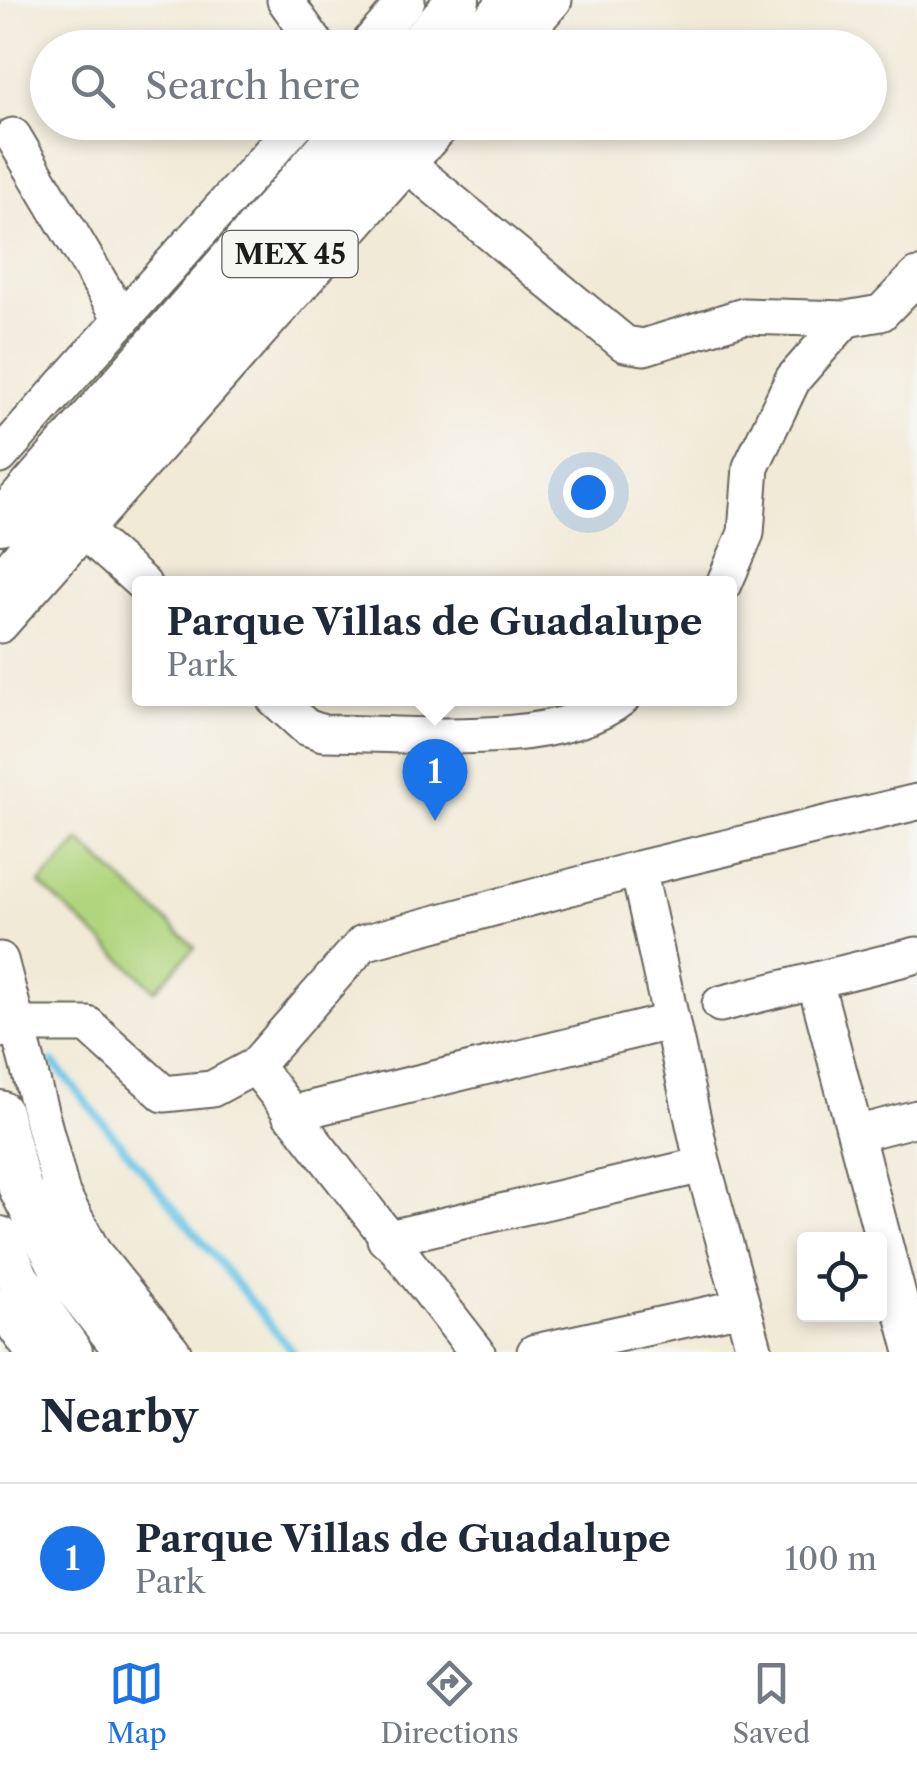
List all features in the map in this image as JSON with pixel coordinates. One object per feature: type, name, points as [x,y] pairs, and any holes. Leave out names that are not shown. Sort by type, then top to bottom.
[{"type":"main road","points":[[432,30],[458,0]]},
{"type":"main road","points":[[486,30],[512,0]]},
{"type":"main road","name":"MEX 45","points":[[0,584],[337,140]]},
{"type":"main road","name":"MEX 45","points":[[0,524],[158,374],[387,140]]},
{"type":"main road","points":[[0,1112],[20,1188],[62,1270],[127,1352]]},
{"type":"main road","points":[[0,1238],[18,1279],[71,1352]]},
{"type":"street","points":[[285,0],[306,30]]},
{"type":"street","points":[[381,30],[407,0]]},
{"type":"street","points":[[528,30],[554,0]]},
{"type":"street","points":[[13,136],[122,320]]},
{"type":"street","points":[[0,456],[282,140]]},
{"type":"street","points":[[0,625],[430,140]]},
{"type":"street","points":[[408,165],[624,344],[644,347],[744,316],[846,319],[881,314],[917,276]]},
{"type":"street","points":[[727,576],[746,533],[752,467],[792,379],[846,319]]},
{"type":"street","points":[[84,531],[135,576]]},
{"type":"street","points":[[283,706],[306,727],[323,733],[540,732],[600,716],[612,706]]},
{"type":"street","points":[[8,1027],[88,1025],[164,1094],[212,1090],[254,1066],[364,943],[638,869],[917,802]]},
{"type":"street","points":[[638,869],[669,1022],[755,1352]]},
{"type":"street","points":[[720,1004],[917,955]]},
{"type":"street","points":[[0,960],[8,1027],[62,1194],[93,1252],[173,1352]]},
{"type":"street","points":[[815,980],[913,1352]]},
{"type":"street","points":[[290,1114],[669,1022]]},
{"type":"street","points":[[254,1066],[478,1352]]},
{"type":"street","points":[[856,1134],[917,1118]]},
{"type":"street","points":[[386,1239],[704,1165]]},
{"type":"street","points":[[0,1304],[33,1352]]},
{"type":"street","points":[[535,1352],[742,1307]]},
{"type":"green space","points":[[80,841],[195,947],[155,990],[40,884]]},
{"type":"waterway","points":[[53,1062],[293,1352]]},
{"type":"place","name":"Parque Villas de Guadalupe","points":[[435,821]]}]
